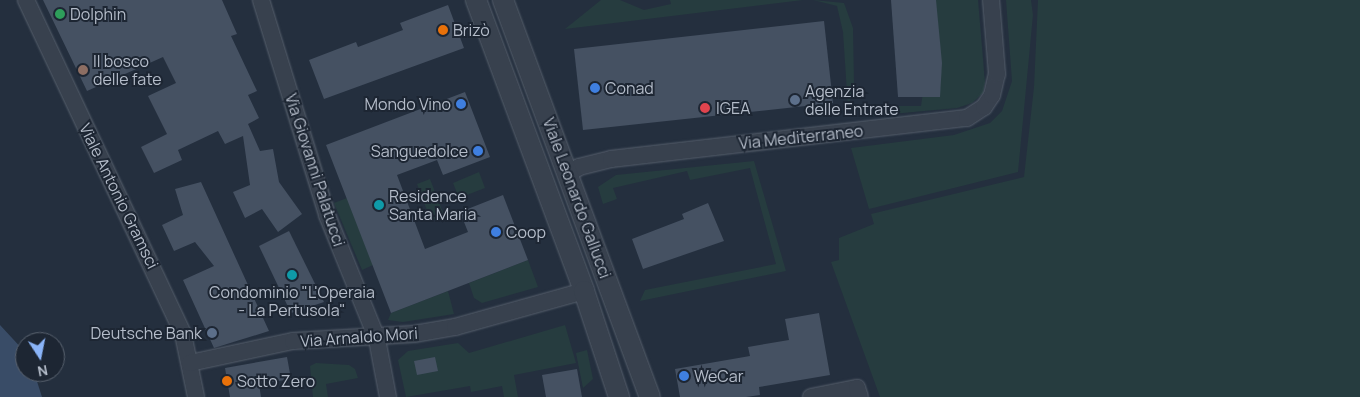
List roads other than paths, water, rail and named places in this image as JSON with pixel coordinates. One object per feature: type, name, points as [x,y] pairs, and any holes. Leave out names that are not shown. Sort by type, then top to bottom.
[{"type":"street","name":"Viale Antonio Gramsci","points":[[27,0],[153,266],[183,334],[196,397]]},
{"type":"street","name":"Via Giovanni Palatucci","points":[[262,0],[327,215],[377,339],[388,397]]},
{"type":"street","name":"Viale Leonardo Gallucci","points":[[476,0],[584,291],[619,397]]},
{"type":"street","name":"Viale Leonardo Gallucci","points":[[503,0],[650,397]]},
{"type":"street","name":"Via Mediterraneo","points":[[568,174],[579,166],[611,159],[967,118],[984,107],[992,95],[998,74],[991,0]]},
{"type":"street","name":"Via Arnaldo Mori","points":[[190,363],[293,341],[377,339],[455,327],[584,291]]},
{"type":"street","points":[[811,397],[859,392]]},
{"type":"water","points":[[0,325],[15,341],[15,382],[37,382],[42,397],[0,397]]},
{"type":"place","name":"Dolphin","points":[[60,14]]},
{"type":"place","name":"Brizò","points":[[443,30]]},
{"type":"place","name":"Il bosco delle fate","points":[[83,70]]},
{"type":"place","name":"Conad","points":[[595,88]]},
{"type":"place","name":"Agenzia delle Entrate","points":[[795,100]]},
{"type":"place","name":"Mondo Vino","points":[[461,104]]},
{"type":"place","name":"IGEA","points":[[705,108]]},
{"type":"place","name":"Sanguedolce","points":[[478,151]]},
{"type":"place","name":"Residence Santa Maria","points":[[379,205]]},
{"type":"place","name":"Coop","points":[[496,232]]},
{"type":"place","name":"Condominio \"L'Operaia - La Pertusola\"","points":[[292,275]]},
{"type":"place","name":"Deutsche Bank","points":[[212,333]]},
{"type":"place","name":"WeCar","points":[[684,376]]},
{"type":"place","name":"Sotto Zero","points":[[227,381]]}]
